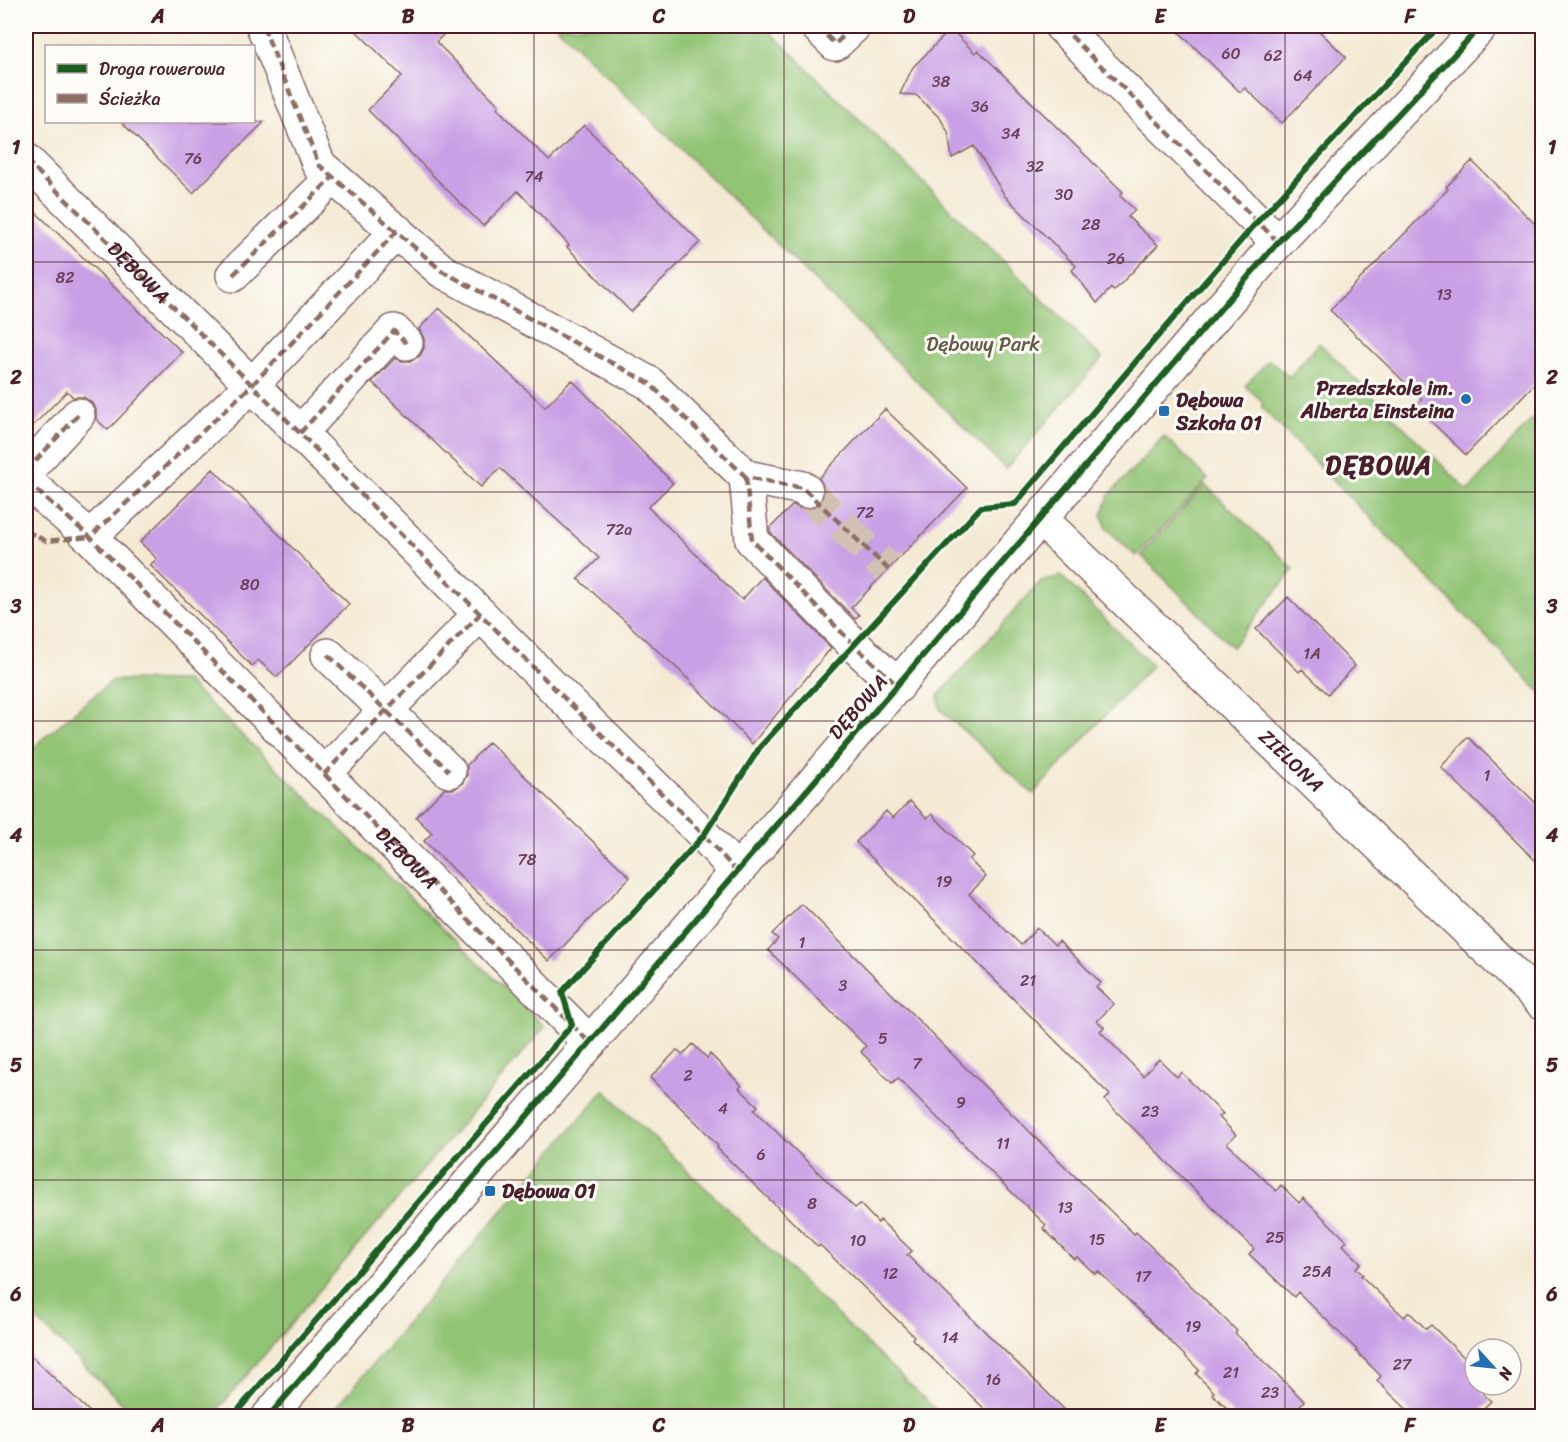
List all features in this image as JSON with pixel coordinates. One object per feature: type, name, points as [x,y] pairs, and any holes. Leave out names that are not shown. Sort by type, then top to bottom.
[{"type":"street","points":[[263,26],[319,165],[442,271],[649,383],[746,477],[804,488],[806,491]]},
{"type":"street","points":[[817,26],[835,44],[854,26]]},
{"type":"street","points":[[1061,26],[1278,242]]},
{"type":"street","name":"DĘBOWA","points":[[269,1416],[1278,242],[1480,26]]},
{"type":"street","name":"DĘBOWA","points":[[26,160],[704,835],[737,872]]},
{"type":"street","points":[[233,275],[333,177]]},
{"type":"street","points":[[90,537],[252,385],[397,231]]},
{"type":"street","points":[[300,433],[394,331],[406,343]]},
{"type":"street","points":[[26,471],[78,415]]},
{"type":"street","points":[[746,477],[752,540],[853,644],[898,686]]},
{"type":"street","name":"DĘBOWA","points":[[26,481],[90,537],[590,1042]]},
{"type":"street","name":"ZIELONA","points":[[1041,519],[1542,1002]]},
{"type":"street","points":[[324,774],[480,614]]},
{"type":"street","points":[[328,655],[449,771]]},
{"type":"green space","name":"Dębowy Park","points":[[556,26],[764,26],[1102,358],[1006,469]]},
{"type":"green space","points":[[1319,343],[1468,491],[1542,408],[1542,536],[1527,552],[1542,568],[1542,694],[1262,408],[1262,401],[1245,386],[1269,360],[1289,377]]},
{"type":"green space","points":[[1164,436],[1208,479],[1136,556],[1107,529],[1102,515],[1109,495]]},
{"type":"green space","points":[[1205,485],[1294,569],[1232,647],[1141,555]]},
{"type":"green space","points":[[1061,576],[1152,665],[1033,794],[940,709],[938,696],[1041,581]]},
{"type":"green space","points":[[113,680],[186,681],[545,1027],[212,1416],[135,1416],[26,1309],[26,756],[41,740]]},
{"type":"green space","points":[[604,1090],[942,1416],[329,1416]]},
{"type":"building","points":[[351,26],[452,26],[436,42],[499,105],[497,108],[549,161],[584,125],[700,242],[631,312],[567,247],[569,245],[518,191],[483,226],[368,110],[402,76]]},
{"type":"building","points":[[1173,26],[1314,26],[1346,57],[1282,123],[1245,88],[1240,92]]},
{"type":"building","points":[[951,29],[975,53],[978,50],[1123,192],[1120,196],[1135,210],[1128,217],[1158,245],[1114,291],[1111,288],[1097,303],[1072,270],[1076,266],[1005,196],[974,146],[952,158],[948,132],[940,118],[916,95],[900,94],[913,67]]},
{"type":"building","points":[[264,122],[193,193],[122,123]]},
{"type":"building","points":[[1472,161],[1542,231],[1542,376],[1466,455],[1415,406],[1422,399],[1330,310],[1448,189],[1446,187]]},
{"type":"building","points":[[26,203],[182,352],[108,430],[96,419],[96,410],[91,402],[83,397],[73,397],[67,391],[26,433]]},
{"type":"building","points":[[439,308],[545,407],[572,380],[673,483],[648,507],[742,600],[762,577],[831,648],[752,744],[679,670],[578,579],[599,558],[500,468],[481,487],[372,382],[395,358],[410,361],[420,356],[424,348],[424,339],[419,329]]},
{"type":"building","points":[[885,409],[967,488],[851,608],[859,615],[855,619],[770,532],[770,528],[793,505],[802,509],[810,509],[820,504],[824,496],[824,487],[819,478]]},
{"type":"building","points":[[213,469],[349,604],[277,677],[258,660],[252,666],[150,565],[157,559],[140,542]]},
{"type":"building","points":[[1288,597],[1355,666],[1328,694],[1302,669],[1299,672],[1256,629]]},
{"type":"building","points":[[1468,737],[1542,809],[1542,867],[1441,767]]},
{"type":"building","points":[[489,742],[630,877],[549,961],[424,841],[432,833],[416,817],[444,789],[454,789],[462,784],[467,775],[467,765]]},
{"type":"building","points":[[910,801],[927,818],[932,814],[973,856],[969,859],[986,877],[969,894],[1021,945],[1037,928],[1055,945],[1059,941],[1101,983],[1096,987],[1114,1004],[1097,1021],[1104,1027],[1100,1031],[1143,1076],[1159,1059],[1177,1077],[1181,1072],[1223,1114],[1219,1117],[1236,1135],[1227,1143],[1276,1191],[1281,1185],[1299,1203],[1303,1198],[1347,1241],[1343,1245],[1361,1263],[1356,1268],[1363,1275],[1361,1276],[1404,1317],[1409,1312],[1426,1329],[1431,1325],[1463,1356],[1463,1397],[1486,1397],[1491,1401],[1476,1416],[1414,1416],[1377,1381],[1381,1376],[1357,1350],[1298,1292],[1294,1297],[1249,1254],[1254,1249],[1105,1100],[1110,1095],[856,842],[886,811],[893,818]]},
{"type":"building","points":[[802,904],[1040,1142],[1237,1331],[1235,1333],[1304,1401],[1289,1416],[1235,1416],[1212,1394],[1214,1392],[1196,1374],[1199,1370],[1150,1321],[1098,1271],[1095,1274],[1077,1257],[1074,1259],[1043,1228],[1046,1225],[898,1078],[892,1083],[861,1052],[866,1046],[768,950],[778,939],[772,934]]},
{"type":"building","points":[[693,1044],[707,1058],[710,1054],[742,1086],[739,1088],[758,1106],[754,1110],[855,1208],[860,1204],[878,1223],[880,1220],[912,1251],[907,1255],[1071,1416],[992,1416],[912,1339],[914,1336],[820,1245],[818,1247],[717,1148],[718,1146],[700,1126],[650,1078],[677,1050],[683,1055]]},
{"type":"building","points":[[26,1351],[94,1416],[26,1416]]},
{"type":"tunnel","points":[[806,491],[888,569]]},
{"type":"marked path","points":[[263,26],[319,165],[442,271],[649,383],[746,477],[803,488],[888,569]]},
{"type":"marked path","points":[[817,26],[835,44],[854,26]]},
{"type":"marked path","points":[[1061,26],[1278,242]]},
{"type":"marked path","points":[[26,160],[252,385],[90,537]]},
{"type":"marked path","points":[[233,275],[333,177]]},
{"type":"marked path","points":[[397,231],[252,385],[704,835],[737,872]]},
{"type":"marked path","points":[[300,433],[394,331],[406,343]]},
{"type":"marked path","points":[[26,471],[78,415]]},
{"type":"marked path","points":[[746,477],[752,540],[853,644],[898,686]]},
{"type":"marked path","points":[[26,481],[90,537],[590,1043]]},
{"type":"marked path","points":[[26,531],[46,541],[90,537]]},
{"type":"marked path","points":[[324,774],[480,614]]},
{"type":"marked path","points":[[328,655],[449,771]]},
{"type":"cycle path","points":[[233,1416],[572,1025],[562,992],[704,835],[760,747],[981,507],[1015,504],[1258,221],[1439,26]]},
{"type":"cycle path","points":[[269,1416],[1278,242],[1481,26]]},
{"type":"place","name":"Przedszkole im. Alberta Einsteina","points":[[1466,399]]},
{"type":"place","name":"Dębowa Szkoła 01","points":[[1164,411]]},
{"type":"place","name":"Dębowa 01","points":[[490,1191]]},
{"type":"district","name":"DĘBOWA","points":[[1379,465]]}]
